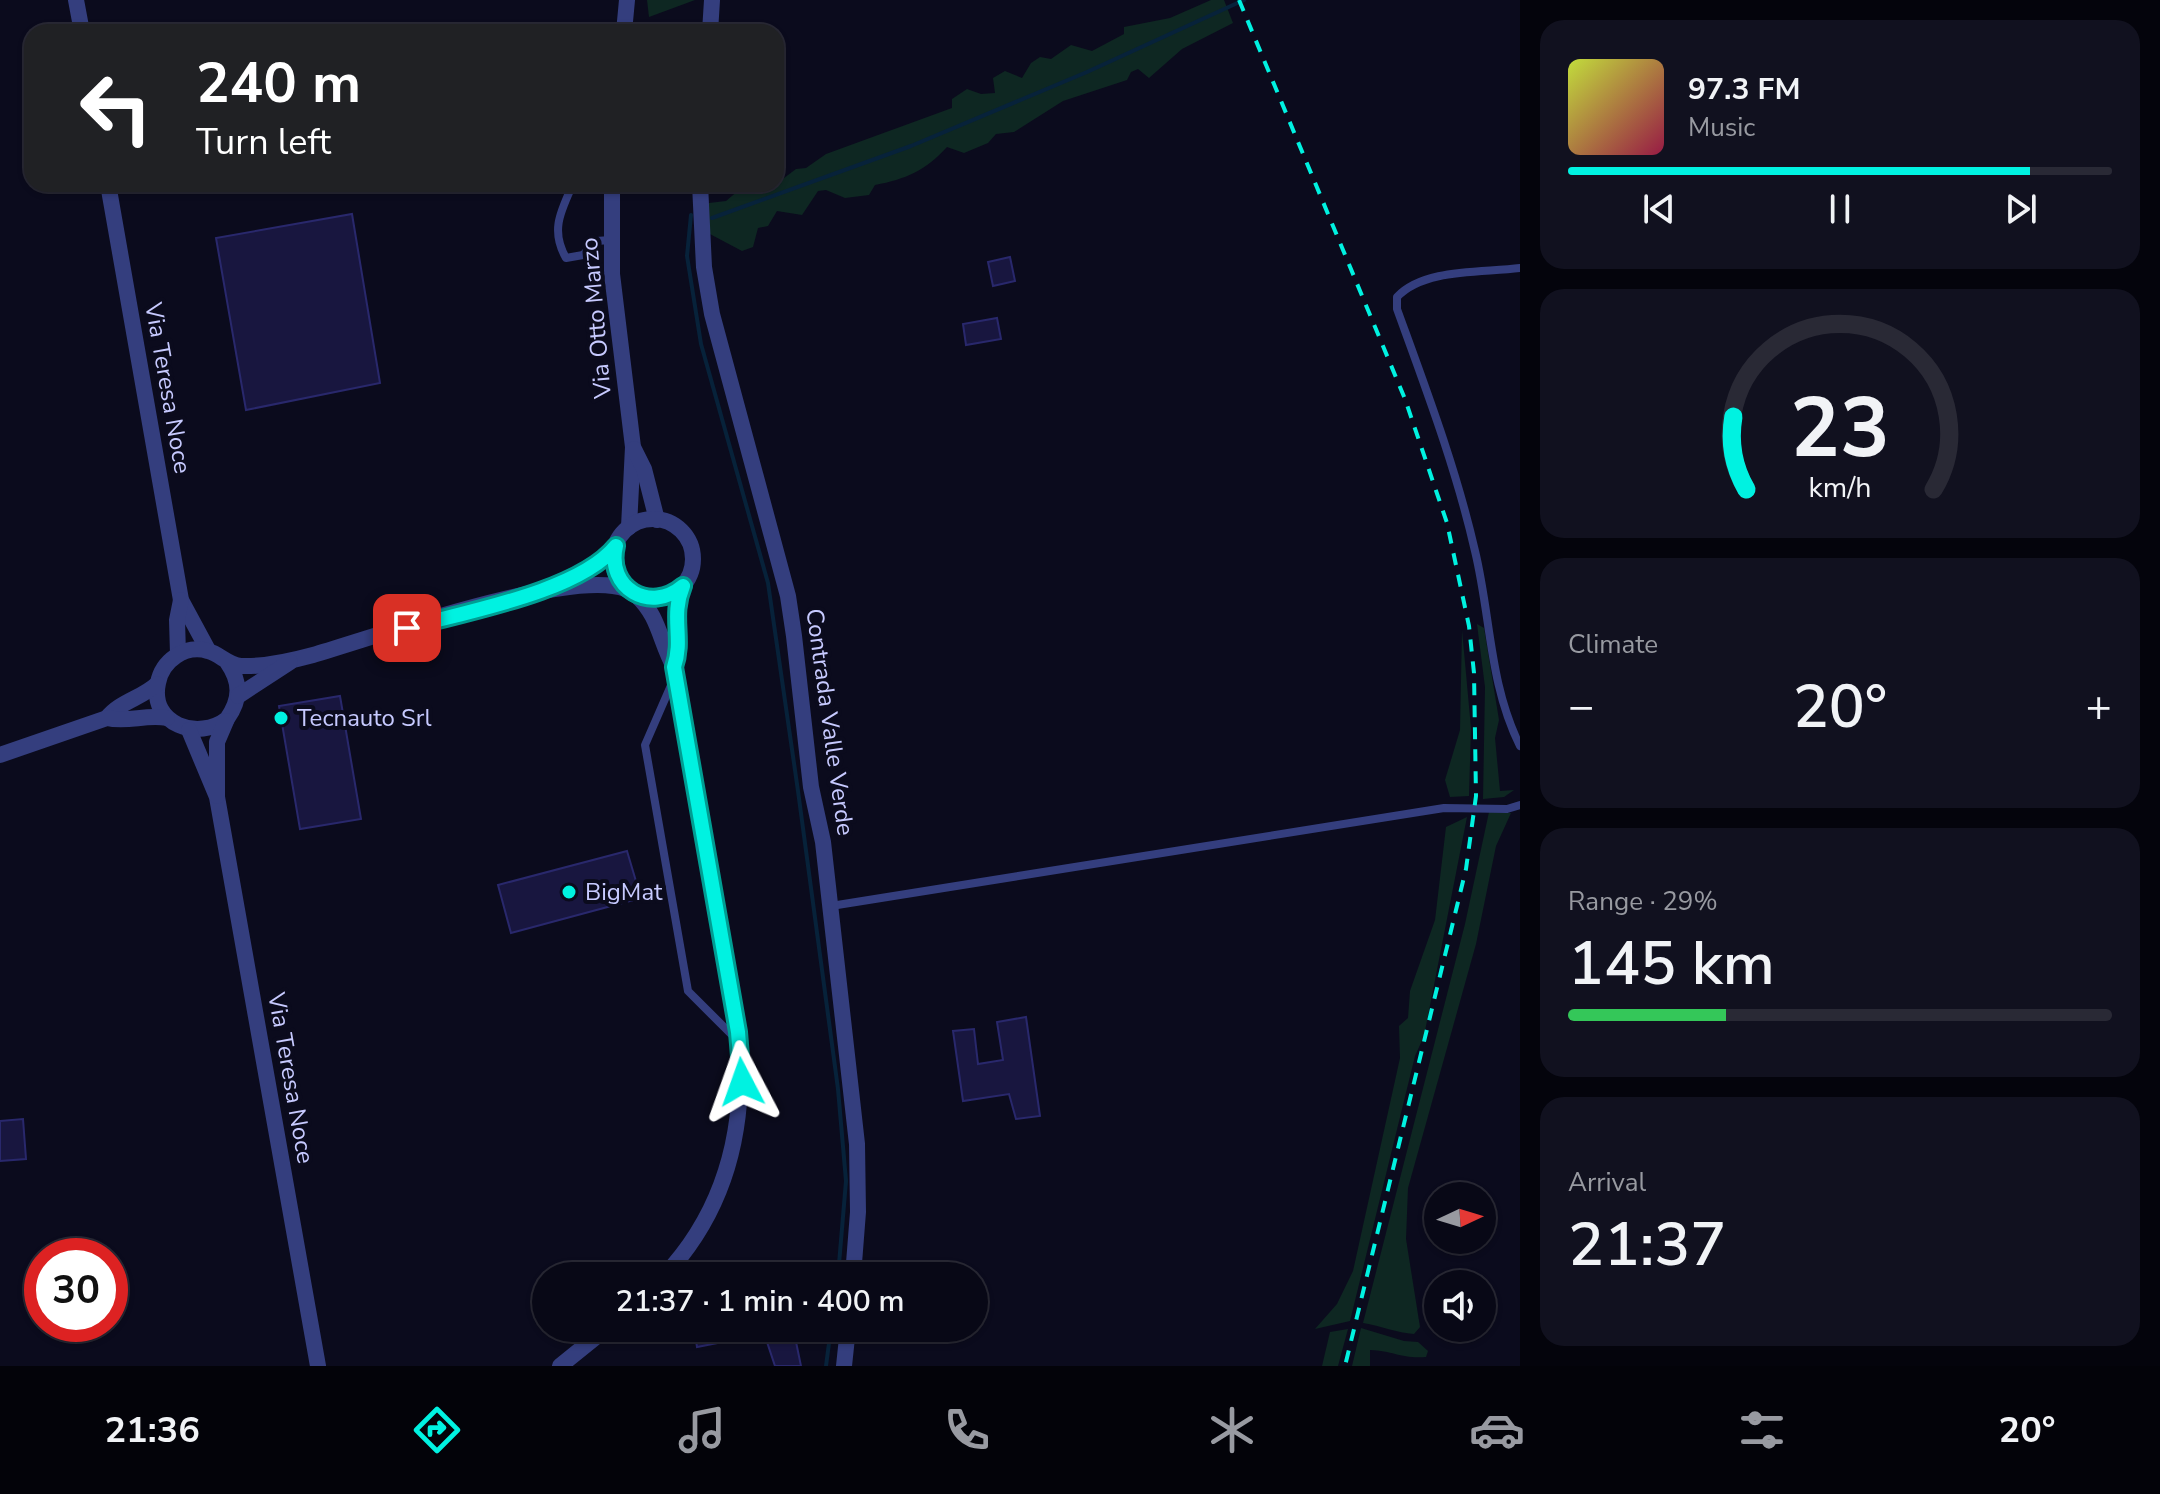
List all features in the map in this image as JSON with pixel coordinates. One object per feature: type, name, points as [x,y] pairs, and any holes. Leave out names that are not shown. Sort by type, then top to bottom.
[{"type":"street","points":[[76,0],[80,24]]},
{"type":"street","points":[[625,24],[627,0]]},
{"type":"street","points":[[710,24],[712,0]]},
{"type":"street","name":"Via Teresa Noce","points":[[109,192],[181,600],[208,650]]},
{"type":"street","name":"Via Otto Marzo","points":[[612,192],[615,307],[633,447],[634,500],[629,527]]},
{"type":"street","name":"Contrada Valle Verde","points":[[700,192],[701,230],[712,314],[788,596],[811,787],[823,842],[857,1144],[858,1212],[854,1262]]},
{"type":"street","name":"Via Otto Marzo","points":[[633,447],[644,469],[657,520]]},
{"type":"street","points":[[107,718],[115,708],[131,702],[157,684],[168,662],[178,654],[208,650],[239,666],[292,661],[553,587],[595,565],[616,546],[629,527],[644,520],[671,524],[688,539],[693,563],[675,604],[680,648],[674,671]]},
{"type":"street","points":[[616,546],[614,568],[632,592],[651,609],[674,671],[739,1046],[742,1082],[738,1132],[723,1182],[701,1230],[675,1262]]},
{"type":"street","points":[[553,587],[611,583],[632,592],[662,598],[683,586]]},
{"type":"street","name":"Via Teresa Noce","points":[[178,654],[177,620],[181,600]]},
{"type":"street","points":[[0,755],[107,718],[120,721],[148,716],[167,718],[189,730],[210,729],[227,719],[238,696],[292,661]]},
{"type":"street","points":[[227,662],[234,672],[238,696]]},
{"type":"street","points":[[157,684],[158,702],[167,718]]},
{"type":"street","name":"Via Teresa Noce","points":[[227,719],[217,742],[217,797],[318,1366]]},
{"type":"street","name":"Via Teresa Noce","points":[[189,730],[217,797]]},
{"type":"street","points":[[560,1366],[590,1342]]},
{"type":"street","points":[[844,1366],[847,1342]]},
{"type":"lane","points":[[570,192],[557,223],[560,248],[566,258],[583,255],[596,241],[612,240]]},
{"type":"lane","points":[[1520,268],[1427,279],[1408,285],[1397,297],[1397,309],[1457,478],[1487,610],[1492,669],[1520,746]]},
{"type":"lane","points":[[674,671],[645,745],[647,761],[688,991],[719,1018],[739,1046]]},
{"type":"lane","points":[[831,906],[1444,808],[1507,809],[1520,805]]},
{"type":"green space","points":[[647,0],[695,0],[649,17]]},
{"type":"green space","points":[[1211,0],[1224,0],[1233,23],[1182,49],[1149,78],[1138,69],[1131,72],[1127,80],[1063,101],[1014,132],[996,134],[988,143],[964,153],[947,147],[914,173],[875,185],[869,195],[845,198],[826,190],[818,191],[802,215],[777,211],[768,226],[758,228],[753,247],[742,251],[708,233],[709,203],[726,201],[737,192],[784,192],[784,178],[826,154],[952,108],[952,99],[967,89],[981,94],[995,93],[993,78],[1005,71],[1022,78],[1031,63],[1040,57],[1051,59],[1071,45],[1092,51],[1124,34],[1124,27],[1170,18]]},
{"type":"green space","points":[[1477,624],[1484,628],[1499,720],[1495,738],[1500,791],[1514,790],[1504,797],[1483,799],[1485,687]]},
{"type":"green space","points":[[1462,630],[1471,728],[1469,796],[1450,797],[1445,780],[1460,730]]},
{"type":"green space","points":[[1489,812],[1511,813],[1496,846],[1476,944],[1408,1188],[1406,1239],[1420,1327],[1414,1334],[1363,1323],[1465,924]]},
{"type":"green space","points":[[1467,817],[1424,1036],[1415,1056],[1350,1321],[1315,1329],[1337,1304],[1353,1271],[1400,1058],[1399,1026],[1408,1018],[1410,991],[1435,920],[1446,827]]},
{"type":"green space","points":[[1361,1328],[1418,1342],[1428,1351],[1426,1357],[1370,1350],[1370,1366],[1352,1366]]},
{"type":"green space","points":[[1348,1329],[1338,1366],[1322,1366],[1330,1332]]},
{"type":"building","points":[[352,214],[380,383],[246,410],[216,238]]},
{"type":"building","points":[[1010,257],[1015,281],[993,286],[988,262]]},
{"type":"building","points":[[997,318],[1001,339],[966,345],[963,324]]},
{"type":"building","points":[[340,696],[361,819],[300,829],[279,706]]},
{"type":"building","name":"BigMat","points":[[627,851],[641,898],[511,933],[498,885]]},
{"type":"building","points":[[1026,1017],[1040,1116],[1016,1119],[1009,1094],[963,1101],[953,1031],[974,1029],[978,1064],[1003,1060],[997,1022]]},
{"type":"building","points":[[23,1119],[26,1159],[0,1161],[0,1121]]},
{"type":"building","points":[[696,1342],[723,1342],[697,1347]]},
{"type":"building","points":[[767,1342],[796,1342],[801,1366],[775,1366]]},
{"type":"waterway","points":[[784,192],[911,146],[1087,72],[1244,0]]},
{"type":"waterway","points":[[712,218],[784,192]]},
{"type":"waterway","points":[[691,215],[687,256],[701,344],[768,583],[798,791],[838,1089],[846,1181],[839,1262]]},
{"type":"waterway","points":[[826,1366],[829,1342]]},
{"type":"railway","points":[[1239,0],[1405,399],[1447,523],[1469,626],[1474,673],[1476,796],[1466,869],[1345,1366]]},
{"type":"place","name":"Tecnauto Srl","points":[[281,718]]},
{"type":"place","name":"BigMat","points":[[569,892]]},
{"type":"route","points":[[407,628],[553,587],[595,565],[616,546],[614,568],[619,580],[637,596],[662,598],[683,586],[675,604],[680,648],[674,667],[738,1032],[742,1082]]}]
